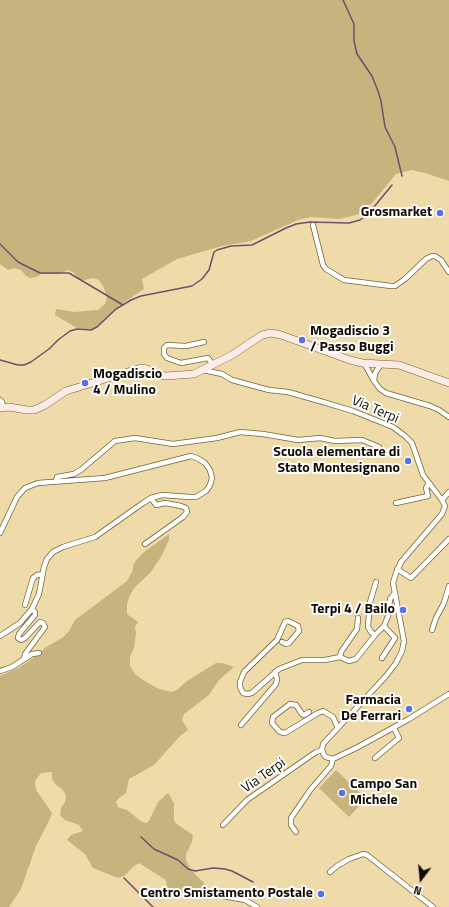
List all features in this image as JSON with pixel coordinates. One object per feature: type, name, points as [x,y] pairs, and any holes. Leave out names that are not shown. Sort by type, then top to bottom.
[{"type":"street","points":[[313,225],[323,265],[326,269],[344,280],[393,286],[402,281],[426,259],[432,256],[435,256],[441,260],[449,272]]},
{"type":"street","points":[[0,400],[2,402],[2,407],[34,410],[45,405],[66,391],[141,368],[147,369],[158,375],[166,376],[194,374],[236,352],[262,335],[271,333],[281,335],[350,360],[364,363],[400,365],[449,383]]},
{"type":"street","points":[[204,342],[186,346],[169,345],[165,347],[163,351],[167,358],[174,361],[187,362],[206,358],[210,360],[213,365]]},
{"type":"street","points":[[364,363],[374,381],[380,389],[386,393],[430,406],[449,417]]},
{"type":"street","points":[[374,381],[375,373],[381,364]]},
{"type":"street","name":"Via Terpi","points":[[203,370],[222,374],[232,380],[275,392],[288,392],[353,411],[393,427],[412,443],[423,475],[445,506],[442,514],[401,562],[397,570],[393,583],[404,633],[404,641],[402,651],[396,663],[386,676],[323,744],[322,750],[316,752],[246,800],[223,825]]},
{"type":"street","points":[[56,481],[57,476],[74,474],[82,469],[115,441],[135,438],[173,444],[217,438],[240,432],[298,440],[320,438],[335,441],[362,440],[379,447]]},
{"type":"street","points":[[0,533],[17,496],[25,488],[38,483],[105,478],[191,456],[206,463],[210,470],[212,478],[206,491],[196,497],[168,495],[151,498],[95,537],[63,547],[53,552],[48,559],[32,609],[20,623],[0,636]]},
{"type":"street","points":[[396,503],[428,496],[426,488],[429,483]]},
{"type":"street","points":[[442,500],[449,492]]},
{"type":"street","points":[[145,544],[183,517],[187,512],[186,508],[181,506],[165,503],[155,504],[151,498]]},
{"type":"street","points":[[397,570],[411,578],[449,539]]},
{"type":"street","points":[[24,605],[32,582],[37,575],[43,574]]},
{"type":"street","points":[[375,635],[368,627],[370,602],[376,582]]},
{"type":"street","points":[[432,630],[436,618],[444,603],[449,586]]},
{"type":"street","points":[[282,642],[286,644],[289,643],[298,630],[298,626],[288,621],[285,622],[277,640],[244,672],[240,682],[242,691],[247,694],[252,693],[275,672],[302,660],[325,660],[340,657],[349,661],[356,659],[384,626],[388,616],[390,599],[395,592]]},
{"type":"street","points":[[24,659],[25,654],[45,627],[44,623],[40,622],[25,638],[21,640],[18,638],[19,634],[35,614],[32,609]]},
{"type":"street","points":[[340,657],[341,652],[357,629],[358,618]]},
{"type":"street","points":[[382,658],[395,638],[384,626]]},
{"type":"street","points":[[0,671],[12,667],[32,654],[39,653]]},
{"type":"street","points":[[241,725],[276,684],[277,676],[275,672]]},
{"type":"street","points":[[322,750],[326,757],[332,759],[358,748],[449,694]]},
{"type":"street","points":[[309,712],[304,715],[296,705],[290,704],[273,717],[272,723],[280,732],[286,733],[318,713],[324,711],[333,717],[338,728]]},
{"type":"street","points":[[375,758],[399,738],[394,728]]},
{"type":"street","points":[[296,832],[291,825],[291,818],[311,789],[331,766],[332,759]]},
{"type":"street","points":[[330,872],[349,859],[363,854],[368,855],[433,907]]},
{"type":"street","points":[[223,896],[245,900],[256,907]]},
{"type":"shaded area","points":[[0,0],[449,0],[449,181],[411,170],[396,174],[373,202],[364,211],[356,215],[339,219],[311,217],[298,220],[251,241],[222,246],[177,259],[142,279],[144,289],[120,305],[96,328],[92,330],[77,328],[55,315],[56,309],[74,312],[98,310],[105,304],[107,297],[99,280],[94,278],[84,280],[79,279],[73,272],[68,270],[59,274],[41,274],[37,277],[30,278],[21,270],[14,268],[8,270],[0,264]]},
{"type":"shaded area","points":[[169,534],[169,540],[161,557],[150,573],[135,587],[127,604],[127,614],[138,622],[135,627],[136,634],[134,648],[130,657],[130,666],[135,674],[143,680],[159,689],[172,692],[216,663],[222,663],[234,667],[219,680],[209,695],[184,714],[182,720],[188,730],[180,736],[154,765],[129,779],[126,793],[116,802],[118,807],[127,810],[142,822],[147,823],[158,802],[168,793],[174,803],[174,821],[193,835],[192,842],[186,854],[186,860],[191,870],[204,883],[202,891],[182,893],[167,891],[166,880],[139,863],[124,876],[118,878],[93,868],[85,854],[67,840],[71,835],[83,831],[79,825],[65,820],[60,815],[66,795],[52,779],[52,772],[41,773],[35,781],[36,790],[52,813],[49,821],[36,846],[21,889],[9,907],[0,907],[0,676],[20,667],[46,647],[62,638],[69,631],[75,620],[127,581],[132,572],[134,563],[144,552]]},
{"type":"shaded area","name":"Campo San Michele","points":[[336,770],[366,799],[349,817],[319,788]]},
{"type":"waterway","points":[[343,0],[354,24],[354,41],[357,54],[372,76],[378,91],[385,127],[395,147],[402,176]]},
{"type":"waterway","points":[[0,360],[18,365],[24,365],[31,362],[49,349],[70,331],[77,329],[91,330],[97,327],[116,309],[131,300],[141,296],[192,286],[202,279],[209,270],[214,252],[217,250],[231,246],[252,245],[296,224],[310,222],[349,223],[360,220],[369,213],[392,185]]},
{"type":"waterway","points":[[0,244],[18,262],[40,273],[69,273],[123,305]]},
{"type":"waterway","points":[[141,837],[154,849],[178,860],[188,869],[195,871],[213,868],[225,869],[253,882]]},
{"type":"waterway","points":[[124,878],[153,907]]},
{"type":"place","name":"Grosmarket","points":[[440,213]]},
{"type":"place","name":"Mogadiscio 3 / Passo Buggi","points":[[302,340]]},
{"type":"place","name":"Mogadiscio 4 / Mulino","points":[[85,383]]},
{"type":"place","name":"Scuola elementare di Stato Montesignano","points":[[408,461]]},
{"type":"place","name":"Terpi 4 / Bailo","points":[[403,610]]},
{"type":"place","name":"Farmacia De Ferrari","points":[[409,709]]},
{"type":"place","name":"Campo San Michele","points":[[342,793]]},
{"type":"place","name":"Centro Smistamento Postale","points":[[321,894]]}]
